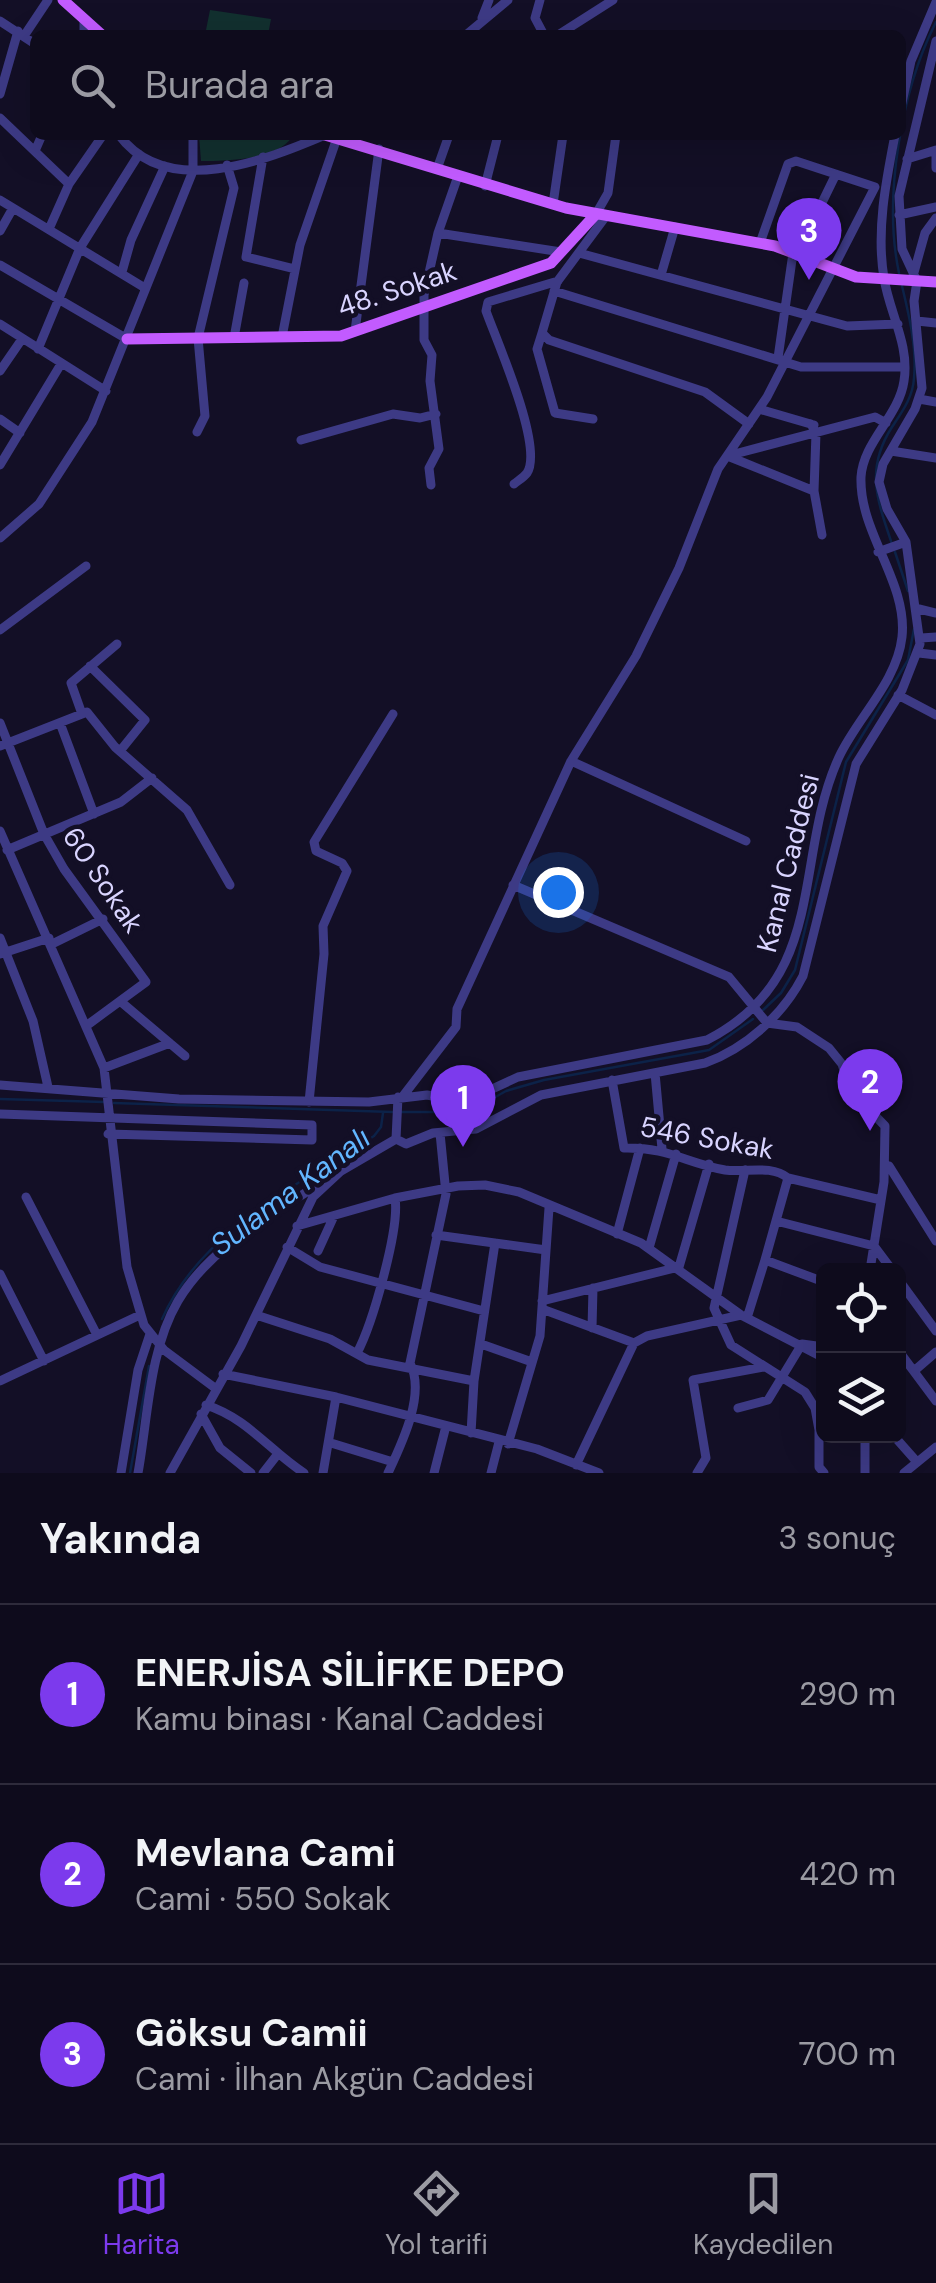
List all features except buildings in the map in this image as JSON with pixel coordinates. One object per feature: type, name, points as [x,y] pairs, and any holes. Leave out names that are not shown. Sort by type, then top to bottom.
[{"type":"main road","points":[[64,0],[97,30]]},
{"type":"main road","points":[[345,140],[485,186],[554,204],[760,243],[887,281],[936,282]]},
{"type":"main road","name":"48. Sokak","points":[[127,340],[341,336],[551,263],[601,215]]},
{"type":"street","points":[[0,94],[21,33],[48,0]]},
{"type":"street","points":[[481,21],[489,0]]},
{"type":"street","points":[[471,30],[508,0]]},
{"type":"street","points":[[540,0],[535,18],[541,30]]},
{"type":"street","points":[[566,30],[613,0]]},
{"type":"street","points":[[906,84],[911,61],[936,2]]},
{"type":"street","points":[[84,18],[84,30]]},
{"type":"street","points":[[0,21],[30,40]]},
{"type":"street","points":[[914,279],[902,248],[899,215],[907,159],[936,40]]},
{"type":"street","points":[[924,81],[936,86]]},
{"type":"street","points":[[0,118],[69,184]]},
{"type":"street","points":[[35,151],[40,140]]},
{"type":"street","points":[[49,229],[69,184],[99,140]]},
{"type":"street","points":[[125,140],[138,154],[164,166],[193,171],[227,166],[318,140]]},
{"type":"street","points":[[2,533],[40,504],[106,391],[193,171],[193,140]]},
{"type":"street","points":[[282,337],[295,269],[330,140]]},
{"type":"street","points":[[438,169],[447,140]]},
{"type":"street","points":[[485,186],[497,140]]},
{"type":"street","points":[[554,204],[561,140]]},
{"type":"street","points":[[594,419],[555,413],[538,350],[556,286],[601,215],[615,140]]},
{"type":"street","name":"Kanal Caddesi","points":[[0,1085],[109,1095],[309,1102],[400,1100],[427,1094],[464,1102],[518,1077],[693,1046],[718,1035],[752,1004],[785,969],[835,767],[900,650],[900,606],[861,478],[902,390],[904,366],[887,281],[882,215],[894,140]]},
{"type":"street","points":[[355,331],[378,149]]},
{"type":"street","points":[[907,159],[936,150],[936,168]]},
{"type":"street","points":[[38,349],[80,248],[138,154]]},
{"type":"street","points":[[263,157],[246,257],[295,269]]},
{"type":"street","points":[[396,1139],[400,1100],[456,1028],[457,1008],[572,761],[636,656],[727,456],[759,409],[834,268],[859,212],[870,204],[875,188],[796,161],[788,164],[760,243]]},
{"type":"street","points":[[122,272],[130,240],[164,166]]},
{"type":"street","points":[[198,432],[205,416],[198,338],[234,188],[227,166]]},
{"type":"street","points":[[782,360],[785,308],[795,253],[836,174]]},
{"type":"street","points":[[431,484],[429,468],[439,448],[424,308],[438,233],[458,176]]},
{"type":"street","points":[[0,200],[145,288]]},
{"type":"street","points":[[899,215],[936,207]]},
{"type":"street","points":[[0,230],[13,208]]},
{"type":"street","points":[[396,1139],[406,1144],[440,1132],[476,1129],[541,1095],[655,1073],[727,1054],[784,1007],[804,976],[852,775],[919,653],[919,609],[903,544],[879,482],[919,398],[922,362],[914,279],[926,233],[936,222]]},
{"type":"street","points":[[661,274],[675,227]]},
{"type":"street","points":[[438,233],[561,252]]},
{"type":"street","points":[[578,253],[847,326],[898,324]]},
{"type":"street","points":[[0,265],[127,340]]},
{"type":"street","points":[[234,338],[244,283]]},
{"type":"street","points":[[514,484],[528,472],[531,454],[526,424],[486,311],[488,302],[556,286],[801,366],[904,366]]},
{"type":"street","points":[[916,322],[936,323]]},
{"type":"street","points":[[0,324],[106,391]]},
{"type":"street","points":[[542,333],[550,340],[646,376],[705,392],[749,424]]},
{"type":"street","points":[[0,371],[22,338]]},
{"type":"street","points":[[922,362],[936,363]]},
{"type":"street","points":[[0,465],[61,364]]},
{"type":"street","points":[[919,398],[936,402]]},
{"type":"street","points":[[759,409],[814,428]]},
{"type":"street","points":[[301,440],[393,414],[420,418],[436,414]]},
{"type":"street","points":[[727,456],[814,428],[831,428],[875,417],[886,423]]},
{"type":"street","points":[[0,419],[20,433]]},
{"type":"street","points":[[814,428],[814,491],[822,534]]},
{"type":"street","points":[[891,450],[936,458]]},
{"type":"street","points":[[727,456],[814,491]]},
{"type":"street","points":[[881,551],[903,544]]},
{"type":"street","points":[[0,630],[86,566]]},
{"type":"street","points":[[919,609],[936,614]]},
{"type":"street","points":[[921,638],[936,637]]},
{"type":"street","points":[[116,644],[70,683],[84,713],[120,752],[188,810],[230,885]]},
{"type":"street","points":[[919,653],[936,654]]},
{"type":"street","points":[[90,666],[145,720],[120,752]]},
{"type":"street","points":[[898,695],[936,714]]},
{"type":"street","points":[[4,744],[84,713]]},
{"type":"street","points":[[309,1102],[324,954],[322,926],[347,871],[342,862],[316,851],[314,842],[392,714]]},
{"type":"street","name":"60 Sokak","points":[[0,723],[4,744],[44,834],[64,869],[146,982],[120,1000]]},
{"type":"street","points":[[60,723],[94,814]]},
{"type":"street","points":[[572,761],[746,841]]},
{"type":"street","points":[[6,854],[121,802],[152,778]]},
{"type":"street","points":[[0,831],[6,854],[50,941],[104,1068],[109,1095],[108,1134],[127,1266],[140,1315],[160,1346],[215,1388]]},
{"type":"street","points":[[513,885],[730,977],[767,1022],[797,1027],[829,1048],[842,1064],[850,1090],[879,1115],[890,1170],[936,1241]]},
{"type":"street","points":[[4,953],[50,941],[103,919]]},
{"type":"street","points":[[0,938],[33,1020],[48,1087]]},
{"type":"street","points":[[86,1026],[120,1000],[186,1056]]},
{"type":"street","points":[[104,1068],[170,1043]]},
{"type":"street","points":[[655,1073],[662,1149]]},
{"type":"street","name":"546 Sokak","points":[[612,1080],[624,1148],[662,1149],[709,1164],[781,1173],[788,1178],[882,1200]]},
{"type":"street","points":[[0,1114],[312,1125],[312,1140],[108,1134]]},
{"type":"street","points":[[388,1473],[415,1406],[410,1363],[446,1189],[440,1132]]},
{"type":"street","points":[[138,1473],[160,1346],[178,1302],[208,1264],[238,1237],[396,1139]]},
{"type":"street","points":[[871,1263],[887,1144]]},
{"type":"street","points":[[624,1148],[632,1166]]},
{"type":"street","points":[[617,1234],[632,1166],[640,1148]]},
{"type":"street","points":[[648,1248],[676,1154]]},
{"type":"street","points":[[679,1267],[709,1164]]},
{"type":"street","points":[[170,1473],[314,1196],[341,1170]]},
{"type":"street","points":[[745,1170],[714,1308],[730,1345],[805,1392],[815,1408],[819,1467],[824,1473]]},
{"type":"street","points":[[744,1317],[788,1178]]},
{"type":"street","points":[[298,1226],[395,1198],[446,1189],[485,1185],[519,1192],[648,1248],[744,1317],[816,1353]]},
{"type":"street","points":[[26,1196],[97,1335]]},
{"type":"street","points":[[357,1353],[369,1330],[395,1220],[395,1198]]},
{"type":"street","points":[[490,1473],[503,1443],[516,1429],[532,1362],[542,1305],[549,1208]]},
{"type":"street","points":[[318,1251],[334,1216]]},
{"type":"street","points":[[776,1221],[874,1246],[887,1263]]},
{"type":"street","points":[[436,1234],[546,1250]]},
{"type":"street","points":[[471,1432],[474,1381],[496,1243]]},
{"type":"street","points":[[287,1248],[320,1268],[484,1311]]},
{"type":"street","points":[[765,1260],[816,1279]]},
{"type":"street","points":[[542,1305],[679,1267]]},
{"type":"street","points":[[0,1274],[44,1361]]},
{"type":"street","points":[[592,1328],[594,1288]]},
{"type":"street","points":[[906,1290],[936,1330]]},
{"type":"street","points":[[542,1305],[634,1343]]},
{"type":"street","points":[[256,1314],[330,1338],[357,1353],[413,1370],[474,1381]]},
{"type":"street","points":[[0,1381],[140,1315]]},
{"type":"street","points":[[576,1465],[634,1343],[648,1336],[744,1317]]},
{"type":"street","points":[[121,1473],[138,1370],[150,1334]]},
{"type":"street","points":[[480,1344],[532,1362]]},
{"type":"street","points":[[802,1344],[816,1346]]},
{"type":"street","points":[[738,1408],[768,1400],[802,1344]]},
{"type":"street","points":[[914,1371],[936,1352]]},
{"type":"street","points":[[900,1353],[936,1400]]},
{"type":"street","points":[[698,1473],[706,1458],[693,1380],[764,1367]]},
{"type":"street","points":[[224,1374],[336,1397],[537,1449],[599,1473]]},
{"type":"street","points":[[323,1473],[336,1397]]},
{"type":"street","points":[[204,1409],[254,1430],[278,1455],[304,1473]]},
{"type":"street","points":[[204,1409],[220,1448],[251,1473]]},
{"type":"street","points":[[434,1473],[446,1426]]},
{"type":"street","points":[[331,1443],[393,1462]]},
{"type":"street","points":[[865,1443],[865,1473]]},
{"type":"street","points":[[900,1443],[918,1462]]},
{"type":"street","points":[[904,1473],[936,1448]]},
{"type":"street","points":[[263,1473],[278,1455]]},
{"type":"green space","points":[[210,10],[271,19],[269,30],[206,30]]},
{"type":"green space","points":[[199,140],[289,140],[263,155],[201,161]]},
{"type":"waterway","points":[[906,108],[936,22]]},
{"type":"waterway","points":[[899,140],[893,212],[899,273]]},
{"type":"waterway","points":[[892,544],[878,499],[876,471],[884,442],[913,385],[913,343],[902,286]]},
{"type":"waterway","points":[[895,552],[908,591]]},
{"type":"waterway","points":[[763,1010],[781,993],[795,970],[846,762],[908,660],[914,629]]},
{"type":"waterway","points":[[400,1112],[469,1112],[506,1091],[544,1080],[709,1050],[753,1019]]},
{"type":"waterway","points":[[0,1099],[104,1102]]},
{"type":"waterway","points":[[114,1103],[392,1112]]},
{"type":"waterway","name":"Sulama Kanalı","points":[[162,1319],[179,1288],[226,1236],[253,1213],[374,1136],[381,1127],[383,1113]]},
{"type":"waterway","name":"Sulama Kanalı","points":[[130,1473],[149,1366]]},
{"type":"place","name":"Göksu Camii","points":[[809,280]]},
{"type":"place","name":"Mevlana Cami","points":[[870,1131]]},
{"type":"place","name":"ENERJİSA SİLİFKE DEPO","points":[[463,1147]]}]
